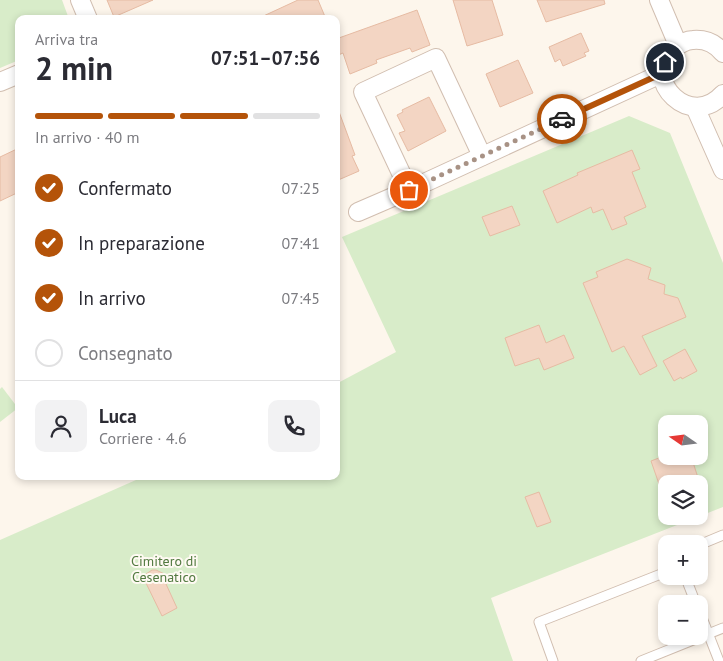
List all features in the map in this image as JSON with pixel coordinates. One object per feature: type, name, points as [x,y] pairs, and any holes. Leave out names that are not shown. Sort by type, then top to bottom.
[{"type":"street","points":[[80,0],[86,15]]},
{"type":"street","points":[[659,0],[678,45]]},
{"type":"street","points":[[723,53],[710,42],[688,40],[670,52],[665,62],[663,73],[664,83],[669,92],[680,102],[695,107],[705,106],[714,102],[723,94]]},
{"type":"street","points":[[409,190],[364,92],[436,58],[482,156]]},
{"type":"street","points":[[358,212],[663,73]]},
{"type":"street","points":[[0,82],[15,76]]},
{"type":"street","points":[[695,107],[723,170]]},
{"type":"lane","points":[[708,541],[723,535]]},
{"type":"lane","points":[[553,661],[539,622],[658,575]]},
{"type":"lane","points":[[719,661],[708,634],[723,628]]},
{"type":"lane","points":[[641,661],[681,645]]},
{"type":"green space","points":[[0,0],[62,0],[68,15],[15,15],[15,62],[0,68]]},
{"type":"green space","name":"Cimitero di Cesenatico","points":[[629,116],[670,133],[723,263],[723,507],[708,513],[708,475],[658,475],[658,525],[677,525],[491,598],[513,661],[0,661],[0,540],[136,480],[340,480],[340,382],[396,352],[342,237]]},
{"type":"green space","points":[[2,387],[15,404],[15,410],[0,422],[0,389]]},
{"type":"building","points":[[107,0],[153,0],[119,15],[113,15]]},
{"type":"building","points":[[298,0],[318,0],[324,15],[266,15]]},
{"type":"building","points":[[453,0],[492,0],[503,35],[467,46]]},
{"type":"building","points":[[537,0],[604,0],[605,4],[546,22]]},
{"type":"building","points":[[417,10],[430,45],[412,52],[410,48],[376,60],[377,63],[350,74],[343,53],[340,54],[340,38]]},
{"type":"building","points":[[581,33],[589,51],[584,53],[586,56],[563,66],[560,59],[555,62],[549,47]]},
{"type":"building","points":[[518,60],[533,93],[500,107],[486,74]]},
{"type":"building","points":[[429,97],[446,131],[408,151],[399,133],[405,131],[397,115],[403,112],[402,110]]},
{"type":"building","points":[[340,114],[355,155],[352,156],[359,171],[340,179]]},
{"type":"building","points":[[15,150],[15,194],[0,201],[0,157]]},
{"type":"building","points":[[632,150],[640,169],[632,172],[646,207],[624,217],[627,224],[612,230],[603,209],[593,213],[591,207],[557,223],[543,191],[578,175],[577,173]]},
{"type":"building","points":[[512,206],[520,225],[490,236],[482,217]]},
{"type":"building","points":[[627,259],[651,268],[648,279],[665,285],[664,294],[678,298],[686,317],[642,336],[657,366],[640,375],[624,346],[612,352],[583,283],[598,277],[596,272]]},
{"type":"building","points":[[539,325],[546,343],[564,335],[574,358],[544,370],[539,358],[515,366],[505,338]]},
{"type":"building","points":[[685,349],[697,371],[674,381],[663,361]]},
{"type":"building","points":[[658,458],[658,465],[694,465],[697,475],[658,475],[658,481],[651,461]]},
{"type":"building","points":[[539,492],[551,522],[537,527],[525,497]]},
{"type":"building","points":[[152,570],[175,579],[166,584],[177,608],[162,616],[145,581],[146,574]]},
{"type":"way so far","points":[[409,190],[562,119]]},
{"type":"route","points":[[562,119],[663,73],[665,62]]}]
